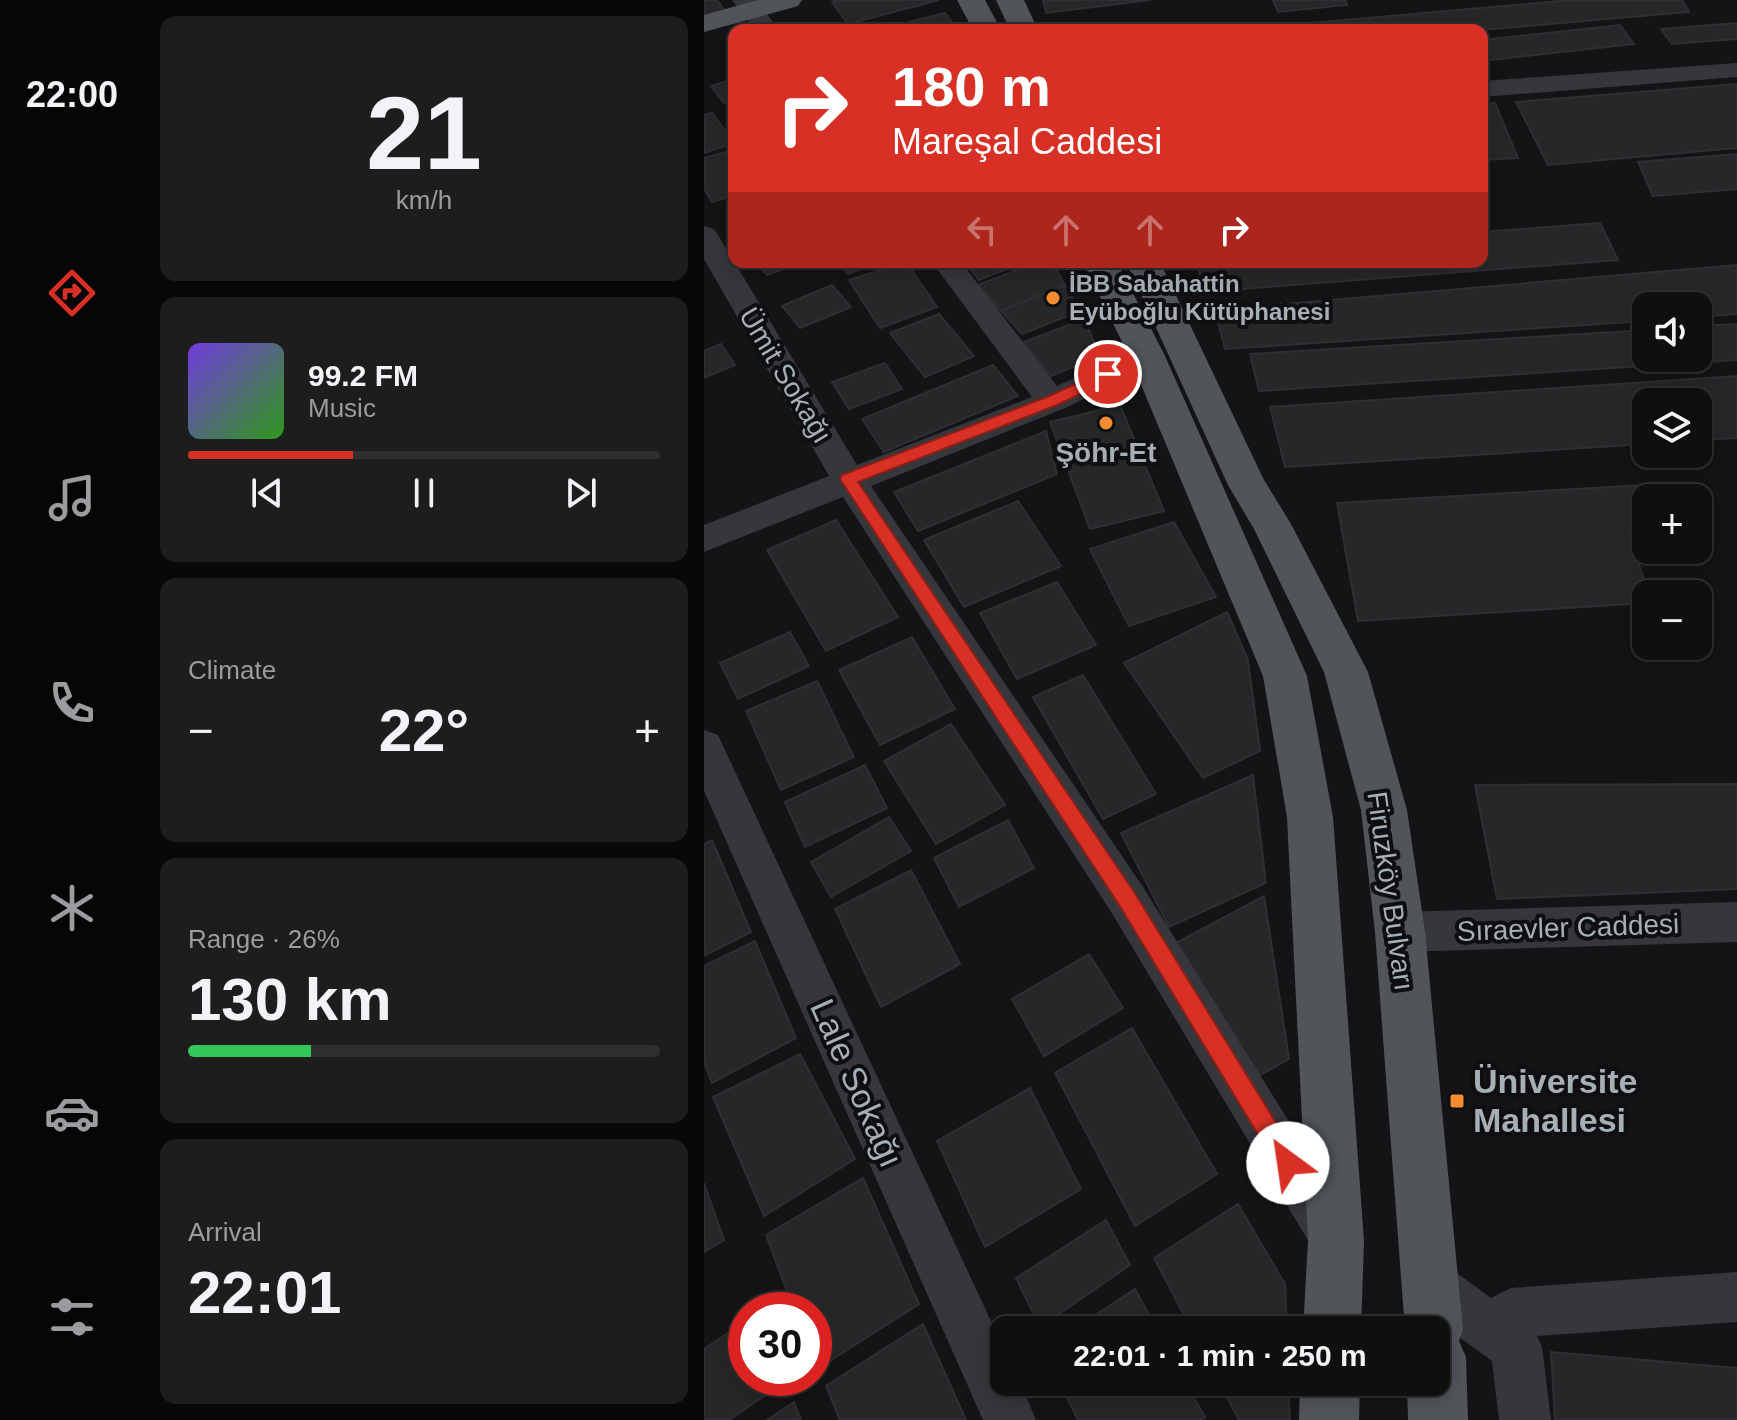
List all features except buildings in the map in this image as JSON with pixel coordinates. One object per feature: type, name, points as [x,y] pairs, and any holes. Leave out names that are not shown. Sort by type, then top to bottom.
[{"type":"main road","points":[[704,24],[754,13],[788,0]]},
{"type":"main road","points":[[971,0],[984,24]]},
{"type":"main road","points":[[1010,0],[1021,24]]},
{"type":"main road","points":[[1103,268],[1147,356],[1285,676],[1310,817],[1336,1241],[1333,1316]]},
{"type":"main road","name":"Firuzköy Bulvarı","points":[[1146,268],[1247,485],[1271,524],[1346,672],[1384,810],[1400,932],[1433,1308]]},
{"type":"main road","points":[[1147,356],[1165,340],[1170,329],[1167,311]]},
{"type":"main road","points":[[1329,1420],[1330,1396]]},
{"type":"main road","points":[[1437,1396],[1438,1420]]},
{"type":"street","points":[[1488,89],[1737,70]]},
{"type":"street","name":"Ümit Sokağı","points":[[704,237],[848,479],[1128,901],[1336,1241]]},
{"type":"street","points":[[951,268],[1052,401]]},
{"type":"street","points":[[704,539],[848,479],[1052,401],[1147,356]]},
{"type":"street","name":"Lale Sokağı","points":[[704,747],[1010,1420]]},
{"type":"street","name":"Sıraevler Caddesi","points":[[1400,932],[1737,922]]},
{"type":"street","points":[[1499,1335],[1511,1313],[1737,1297]]},
{"type":"street","points":[[1433,1308],[1499,1335],[1516,1347],[1525,1420]]},
{"type":"place","name":"İBB Sabahattin Eyüboğlu Kütüphanesi","points":[[1053,298]]},
{"type":"place","name":"Şöhr-Et","points":[[1106,423]]},
{"type":"place","name":"Üniversite Mahallesi","points":[[1457,1101]]},
{"type":"route","points":[[1108,374],[1052,401],[848,479],[1128,901],[1288,1163]]}]
